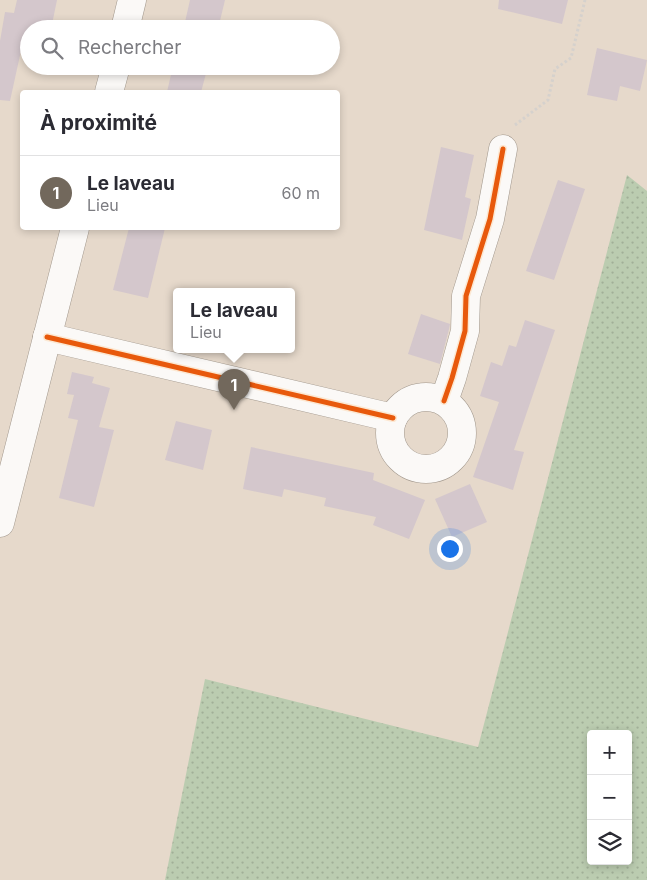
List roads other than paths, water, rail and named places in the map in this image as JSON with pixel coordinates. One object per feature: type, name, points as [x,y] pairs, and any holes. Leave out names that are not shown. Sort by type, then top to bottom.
[{"type":"street","points":[[127,20],[132,0]]},
{"type":"street","points":[[110,90],[114,75]]},
{"type":"street","points":[[444,401],[465,331],[466,296],[490,219],[503,149]]},
{"type":"street","points":[[0,523],[74,230]]},
{"type":"street","points":[[47,337],[393,418]]},
{"type":"street","points":[[433,397],[444,401],[460,419],[462,430],[461,442],[456,453],[448,462],[437,467],[425,469],[414,467],[403,461],[395,452],[391,441],[390,429],[393,418],[409,400],[433,397]]},
{"type":"place","name":"Le laveau","points":[[234,410]]}]
